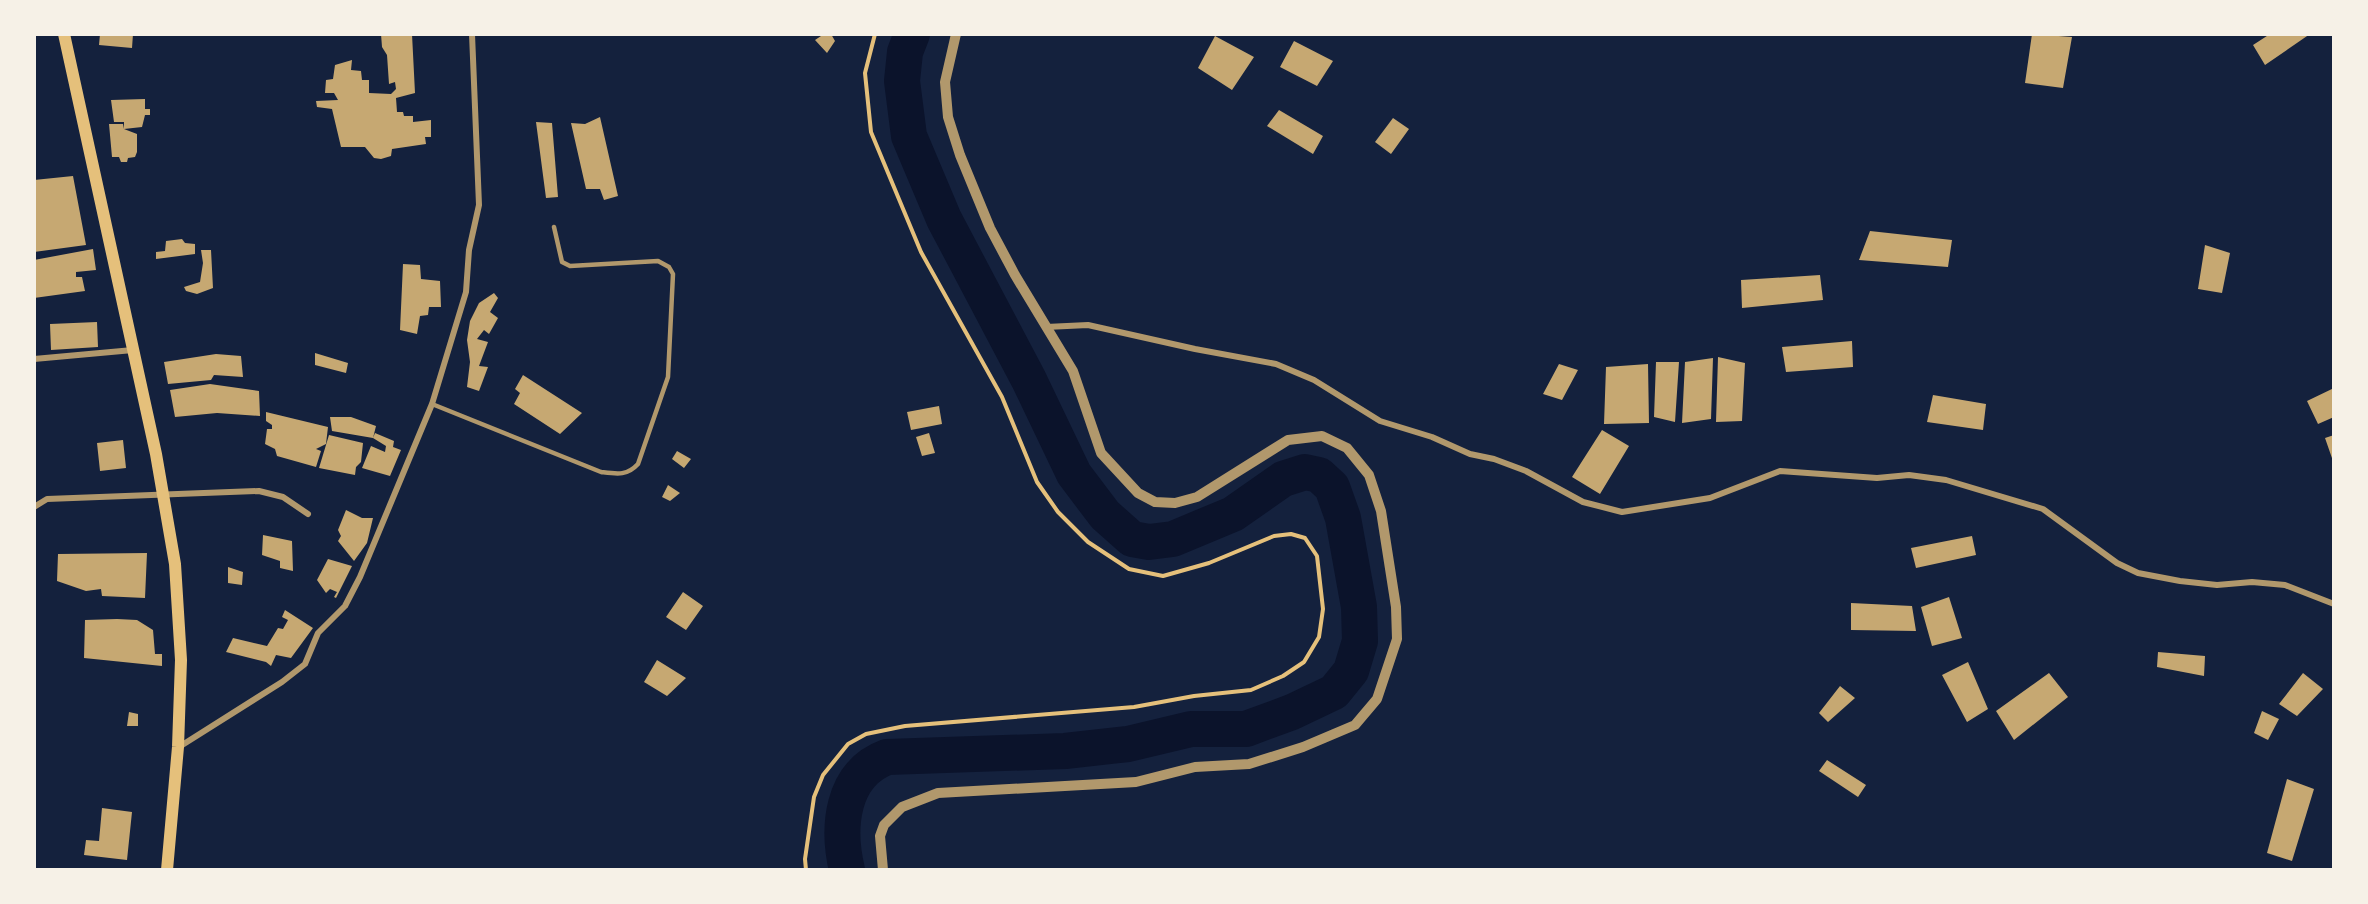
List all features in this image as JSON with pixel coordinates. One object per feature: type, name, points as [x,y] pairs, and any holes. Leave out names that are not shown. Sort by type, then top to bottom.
[{"type":"main road","points":[[64,34],[133,350],[163,496],[176,574],[181,660],[178,747],[167,870]]},
{"type":"street","points":[[178,747],[282,682],[305,664],[318,633],[345,606],[360,577],[432,404],[466,292],[469,250],[479,205],[472,34]]},
{"type":"street","points":[[883,870],[880,836],[891,815],[902,807],[939,793],[1136,782],[1196,767],[1249,764],[1303,747],[1355,725],[1377,699],[1397,639],[1396,607],[1381,511],[1369,475],[1347,448],[1322,436],[1288,441],[1260,455],[1197,497],[1175,504],[1155,502],[1138,493],[1101,453],[1072,371],[990,228],[951,127],[945,82],[956,34]]},
{"type":"street","points":[[1046,327],[1088,325],[1276,364],[1314,380],[1380,421],[1432,437],[1470,454],[1494,459],[1526,471],[1583,502],[1622,512],[1710,498],[1780,471],[1877,478],[1909,475],[1946,480],[2043,509],[2117,563],[2138,573],[2208,584],[2252,582],[2285,585],[2334,604]]},
{"type":"street","points":[[34,359],[133,350]]},
{"type":"street","points":[[34,507],[47,499],[259,491],[283,497],[308,514]]},
{"type":"lane","points":[[432,404],[601,472],[618,474],[630,472],[638,464],[668,377],[673,274],[669,267],[658,261],[570,266],[562,262],[554,226]]},
{"type":"path","points":[[806,870],[809,822],[817,790],[848,744],[866,734],[905,726],[1134,707],[1194,696],[1251,690],[1283,676],[1304,662],[1320,637],[1323,609],[1317,556],[1305,538],[1291,534],[1274,536],[1209,563],[1163,576],[1129,569],[1088,542],[1058,512],[1037,482],[1002,397],[921,252],[871,132],[865,73],[875,34]]},
{"type":"building","points":[[100,34],[133,34],[132,48],[99,45]]},
{"type":"building","points":[[381,34],[412,34],[415,93],[396,98],[397,112],[403,112],[404,116],[413,116],[413,122],[431,120],[431,137],[425,137],[426,144],[392,149],[391,156],[381,159],[374,158],[365,147],[341,147],[332,109],[317,107],[316,101],[338,100],[334,93],[325,93],[326,80],[333,79],[335,65],[352,60],[351,70],[361,71],[362,80],[369,80],[369,93],[391,94],[396,89],[395,82],[389,84],[387,55],[382,47]]},
{"type":"building","points":[[824,34],[831,34],[835,41],[827,53],[815,40]]},
{"type":"building","points":[[2032,34],[2072,37],[2063,88],[2025,83]]},
{"type":"building","points":[[2270,34],[2310,34],[2265,65],[2253,45]]},
{"type":"building","points":[[1215,36],[1254,57],[1232,90],[1198,68]]},
{"type":"building","points":[[1294,41],[1333,61],[1317,86],[1280,67]]},
{"type":"building","points":[[145,99],[145,109],[150,109],[150,115],[145,115],[142,127],[124,129],[124,122],[114,122],[111,100]]},
{"type":"building","points":[[1279,110],[1323,136],[1313,154],[1267,126]]},
{"type":"building","points":[[600,117],[618,196],[604,200],[600,189],[586,189],[571,123],[585,124]]},
{"type":"building","points":[[1393,118],[1409,129],[1391,154],[1375,142]]},
{"type":"building","points":[[536,122],[552,123],[558,197],[546,198]]},
{"type":"building","points":[[109,124],[123,124],[124,129],[137,134],[137,152],[135,157],[128,158],[127,162],[121,162],[119,157],[112,157]]},
{"type":"building","points":[[73,176],[86,245],[34,252],[34,180]]},
{"type":"building","points":[[1870,231],[1952,240],[1948,267],[1859,260]]},
{"type":"building","points":[[182,239],[185,243],[195,244],[195,254],[156,259],[156,252],[165,251],[166,241]]},
{"type":"building","points":[[2205,245],[2230,253],[2222,293],[2198,289]]},
{"type":"building","points":[[93,249],[96,270],[76,272],[76,277],[82,277],[85,291],[34,298],[34,260]]},
{"type":"building","points":[[201,250],[211,250],[213,288],[197,294],[186,291],[184,287],[200,282],[203,263]]},
{"type":"building","points":[[403,264],[420,265],[421,279],[440,281],[441,307],[429,307],[428,315],[420,316],[417,334],[400,330]]},
{"type":"building","points":[[1820,275],[1823,300],[1742,308],[1741,280]]},
{"type":"building","points":[[494,293],[498,298],[490,312],[498,318],[489,334],[484,330],[477,339],[488,342],[479,366],[488,367],[479,391],[467,387],[470,362],[467,340],[470,321],[479,303]]},
{"type":"building","points":[[97,322],[98,347],[51,350],[50,324]]},
{"type":"building","points":[[1852,341],[1853,367],[1786,372],[1782,347]]},
{"type":"building","points":[[315,353],[348,363],[346,373],[315,365]]},
{"type":"building","points":[[216,354],[241,356],[243,377],[214,375],[211,380],[168,384],[164,362]]},
{"type":"building","points":[[1718,357],[1745,363],[1742,421],[1716,422]]},
{"type":"building","points":[[1713,358],[1711,419],[1682,423],[1685,362]]},
{"type":"building","points":[[1656,362],[1679,362],[1675,422],[1654,417]]},
{"type":"building","points":[[1559,364],[1578,370],[1562,400],[1543,394]]},
{"type":"building","points":[[1648,364],[1649,423],[1604,424],[1606,367]]},
{"type":"building","points":[[523,375],[582,413],[560,434],[514,404],[520,393],[515,389]]},
{"type":"building","points":[[210,384],[259,391],[260,416],[217,413],[175,417],[170,390]]},
{"type":"building","points":[[2334,388],[2334,417],[2318,424],[2307,401]]},
{"type":"building","points":[[1933,395],[1986,404],[1983,430],[1927,422]]},
{"type":"building","points":[[939,406],[942,424],[911,430],[907,412]]},
{"type":"building","points":[[266,412],[328,427],[326,444],[316,449],[321,451],[316,467],[277,456],[275,449],[265,444],[267,429],[272,429],[272,425],[266,421]]},
{"type":"building","points":[[330,417],[351,417],[376,426],[373,438],[332,431]]},
{"type":"building","points":[[1602,430],[1629,446],[1600,494],[1572,477]]},
{"type":"building","points":[[375,433],[394,441],[393,447],[401,450],[390,476],[362,468],[371,446],[385,452],[386,446],[373,438]]},
{"type":"building","points":[[929,433],[935,453],[922,456],[916,437]]},
{"type":"building","points":[[329,435],[363,443],[361,462],[356,467],[355,475],[319,468]]},
{"type":"building","points":[[2334,435],[2334,461],[2333,461],[2325,438]]},
{"type":"building","points":[[123,440],[126,468],[100,471],[97,443]]},
{"type":"building","points":[[677,451],[691,459],[684,468],[672,459]]},
{"type":"building","points":[[668,485],[680,493],[670,501],[662,497]]},
{"type":"building","points":[[346,510],[362,518],[373,518],[367,543],[354,561],[338,541],[341,536],[338,530]]},
{"type":"building","points":[[263,535],[292,541],[293,571],[280,568],[280,561],[262,555]]},
{"type":"building","points":[[1972,536],[1976,555],[1916,568],[1911,548]]},
{"type":"building","points":[[147,553],[145,598],[102,596],[101,589],[86,591],[57,581],[58,554]]},
{"type":"building","points":[[328,559],[352,566],[336,598],[334,597],[337,592],[330,589],[326,593],[317,580]]},
{"type":"building","points":[[228,567],[243,572],[242,585],[228,583]]},
{"type":"building","points":[[683,592],[703,606],[686,630],[666,617]]},
{"type":"building","points":[[1949,597],[1962,638],[1932,646],[1921,607]]},
{"type":"building","points":[[1851,603],[1912,606],[1916,631],[1851,630]]},
{"type":"building","points":[[285,610],[313,628],[291,658],[276,655],[271,666],[266,662],[226,652],[233,638],[267,646],[278,628],[283,629],[288,620],[282,617]]},
{"type":"building","points":[[85,620],[137,620],[153,630],[155,654],[162,654],[162,666],[84,658]]},
{"type":"building","points":[[2158,652],[2205,656],[2204,676],[2157,667]]},
{"type":"building","points":[[657,660],[686,678],[667,696],[644,682]]},
{"type":"building","points":[[1968,662],[1988,709],[1967,722],[1942,675]]},
{"type":"building","points":[[2049,673],[2068,697],[2014,740],[1996,711]]},
{"type":"building","points":[[2303,673],[2323,689],[2297,716],[2279,704]]},
{"type":"building","points":[[1840,686],[1855,698],[1828,722],[1819,713]]},
{"type":"building","points":[[2262,711],[2279,719],[2268,740],[2254,733]]},
{"type":"building","points":[[129,712],[138,714],[138,726],[127,726]]},
{"type":"building","points":[[1827,760],[1866,785],[1858,797],[1819,771]]},
{"type":"building","points":[[2287,779],[2314,789],[2292,861],[2267,853]]},
{"type":"building","points":[[102,808],[132,812],[127,860],[84,855],[86,840],[99,841]]},
{"type":"waterway","points":[[847,870],[843,820],[851,789],[872,765],[887,757],[1065,751],[1128,744],[1191,729],[1246,729],[1292,712],[1334,692],[1351,671],[1360,641],[1359,607],[1343,518],[1332,487],[1319,475],[1305,472],[1283,479],[1233,514],[1173,539],[1149,542],[1132,539],[1105,515],[1074,474],[1029,380],[944,219],[909,136],[902,81],[905,52],[912,34]]}]
